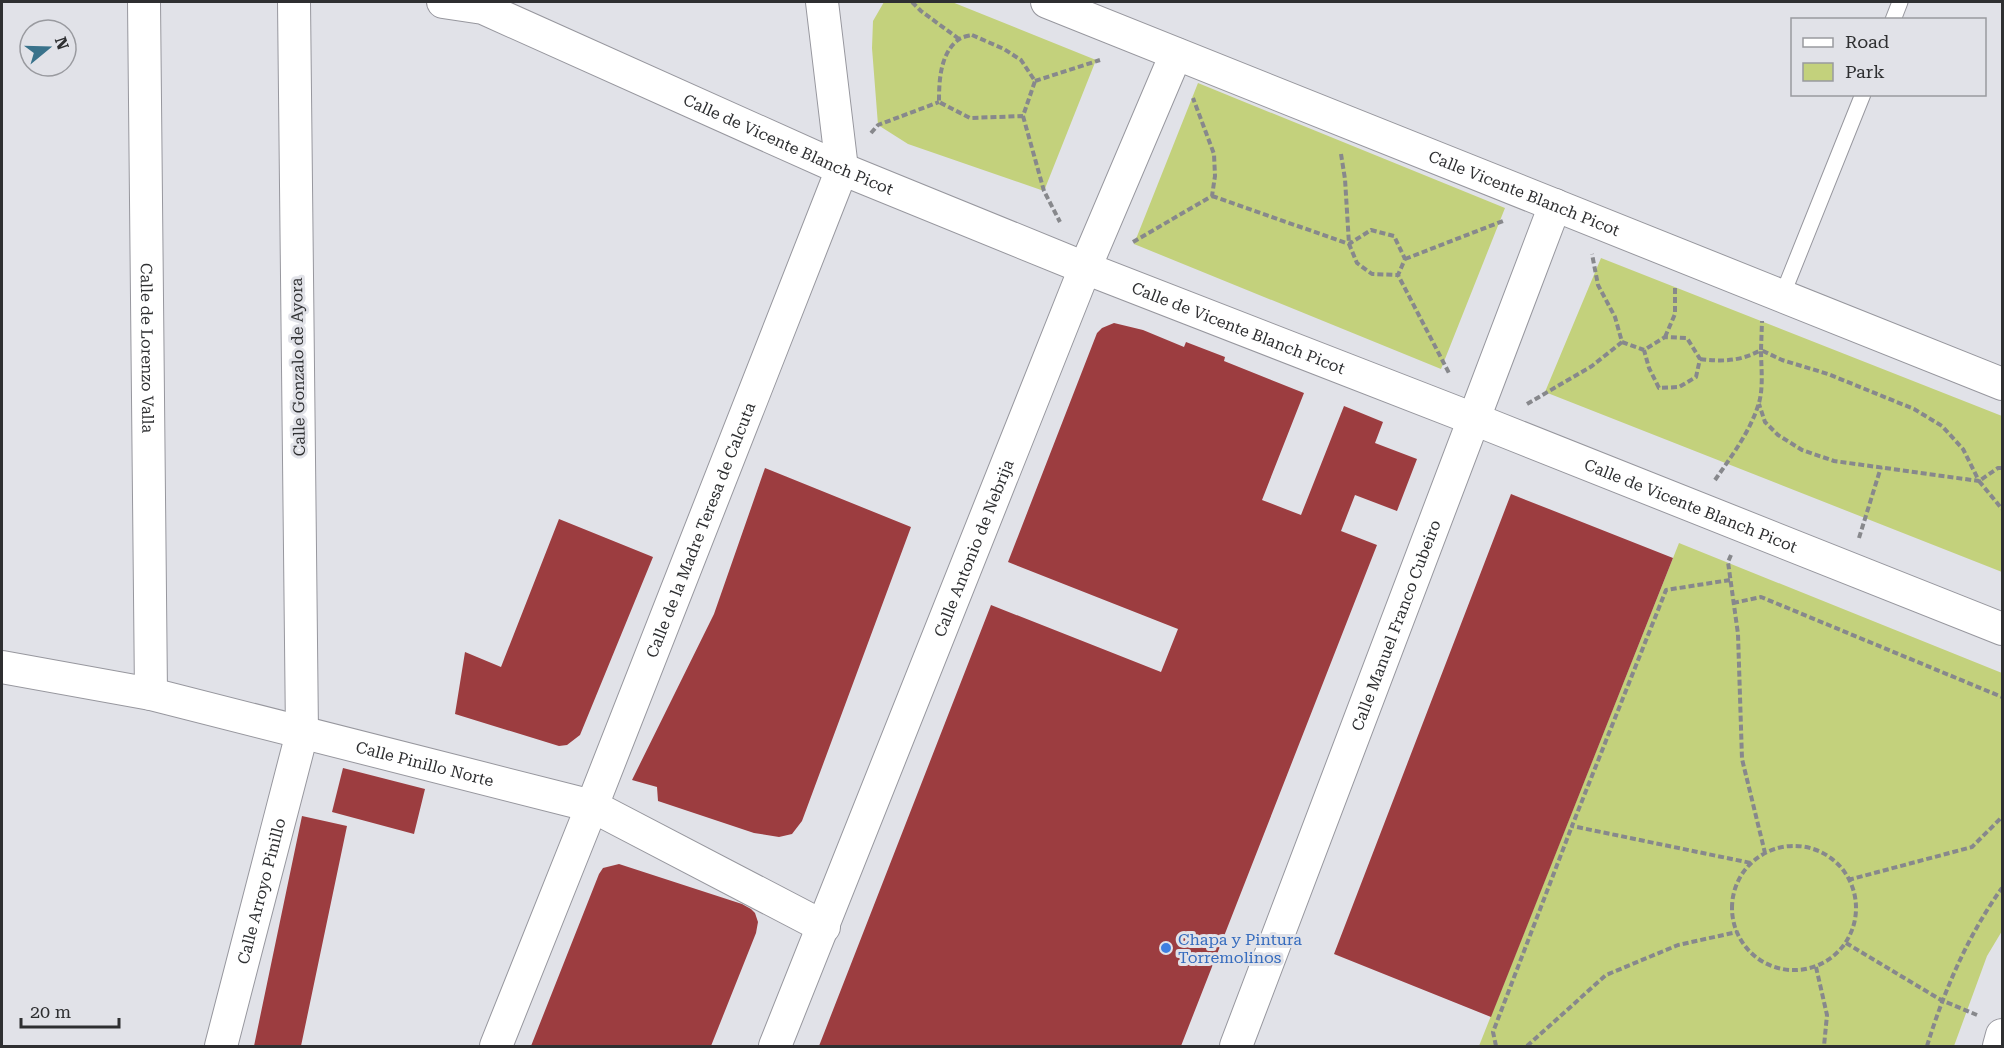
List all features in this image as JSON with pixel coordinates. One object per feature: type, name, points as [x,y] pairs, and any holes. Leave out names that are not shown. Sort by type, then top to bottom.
[{"type":"street","name":"Calle de Lorenzo Valla","points":[[144,2],[151,694]]},
{"type":"street","name":"Calle Gonzalo de Ayora","points":[[294,2],[302,733]]},
{"type":"street","name":"Calle de Vicente Blanch Picot","points":[[442,2],[483,8],[842,169],[1085,268],[2002,629]]},
{"type":"street","name":"Calle de la Madre Teresa de Calcuta","points":[[495,1047],[842,169],[822,2]]},
{"type":"street","name":"Calle Vicente Blanch Picot","points":[[1047,2],[1093,10],[1176,54],[2002,384]]},
{"type":"street","name":"Calle Antonio de Nebrija","points":[[775,1047],[1085,268],[1176,54]]},
{"type":"street","name":"Calle Manuel Franco Cubeiro","points":[[1236,1047],[1481,422],[1555,205]]},
{"type":"street","name":"Calle Pinillo Norte","points":[[2,667],[151,694],[592,806],[824,927]]},
{"type":"street","name":"Calle Arroyo Pinillo","points":[[220,1047],[302,733]]},
{"type":"street","points":[[1994,1027],[1999,1047]]},
{"type":"lane","points":[[1894,18],[1900,2]]},
{"type":"lane","points":[[1773,292],[1862,96]]},
{"type":"path","points":[[912,2],[958,39]]},
{"type":"path","points":[[939,102],[939,75],[949,52],[958,39],[972,35],[1004,49],[1021,60],[1035,81],[1023,116],[1044,191],[1085,268],[1212,196],[1215,176],[1214,154],[1176,54]]},
{"type":"path","points":[[842,169],[878,125],[939,102],[970,118],[1023,116]]},
{"type":"path","points":[[1336,117],[1345,179],[1349,244],[1357,263],[1372,274],[1398,275]]},
{"type":"path","points":[[1212,196],[1349,244]]},
{"type":"path","points":[[1398,275],[1405,259],[1490,225],[1555,205]]},
{"type":"path","points":[[1586,217],[1598,285],[1615,317],[1622,342]]},
{"type":"path","points":[[1349,244],[1371,230],[1394,236],[1405,259]]},
{"type":"path","points":[[1665,337],[1675,314],[1677,254]]},
{"type":"path","points":[[1398,275],[1481,422],[1584,371],[1622,342]]},
{"type":"path","points":[[1696,508],[1737,447],[1759,404],[1762,375],[1761,350],[1773,292]]},
{"type":"path","points":[[1665,337],[1687,338],[1700,359],[1696,377],[1679,387],[1659,388],[1649,368],[1644,350],[1665,337]]},
{"type":"path","points":[[1622,342],[1644,350]]},
{"type":"path","points":[[1700,359],[1720,362],[1747,358],[1761,350]]},
{"type":"path","points":[[1761,350],[1914,409],[1942,426],[1963,449],[1979,481],[2002,509]]},
{"type":"path","points":[[1759,404],[1765,422],[1778,435],[1802,450],[1834,461],[1979,481],[1998,468],[2002,468]]},
{"type":"path","points":[[1850,568],[1881,467]]},
{"type":"path","points":[[1742,526],[1728,562],[1738,634],[1742,759],[1765,853]]},
{"type":"path","points":[[1496,1047],[1493,1032],[1666,590],[1730,580]]},
{"type":"path","points":[[1733,603],[1761,597],[2002,697]]},
{"type":"path","points":[[1848,880],[1972,847],[2002,817]]},
{"type":"path","points":[[1572,826],[1751,863]]},
{"type":"path","points":[[1798,846],[1830,857],[1844,871],[1856,906],[1854,926],[1846,943],[1833,957],[1816,967],[1797,971],[1765,964],[1751,954],[1737,932],[1732,909],[1734,893],[1740,877],[1751,863],[1765,853],[1798,846]]},
{"type":"path","points":[[1927,1047],[1941,1000],[1987,909],[2002,888]]},
{"type":"path","points":[[1527,1047],[1606,975],[1678,945],[1737,932]]},
{"type":"path","points":[[1846,943],[1941,1000],[1994,1027]]},
{"type":"path","points":[[1816,967],[1827,1015],[1824,1047]]},
{"type":"green space","points":[[884,2],[952,2],[1096,60],[1044,191],[908,144],[878,125],[872,48],[873,21]]},
{"type":"green space","points":[[1198,83],[1505,208],[1441,369],[1134,244]]},
{"type":"green space","points":[[1601,258],[2002,416],[2002,572],[1545,392]]},
{"type":"green space","points":[[1679,543],[2002,673],[2002,931],[1987,956],[1954,1046],[1479,1046]]},
{"type":"building","points":[[1114,323],[1143,330],[1184,347],[1186,342],[1225,357],[1224,361],[1304,393],[1262,500],[1301,515],[1344,406],[1383,422],[1375,443],[1417,459],[1397,511],[1355,495],[1341,531],[1377,545],[1181,1046],[819,1046],[991,605],[1161,672],[1178,629],[1008,562],[1097,333]]},
{"type":"building","points":[[765,468],[911,527],[802,821],[792,834],[779,837],[754,833],[658,801],[657,787],[632,780],[714,614]]},
{"type":"building","points":[[1511,494],[1673,558],[1491,1017],[1334,954]]},
{"type":"building","points":[[559,519],[653,557],[580,735],[567,745],[559,746],[455,714],[465,652],[501,667]]},
{"type":"building","points":[[343,768],[425,789],[414,834],[332,812]]},
{"type":"building","points":[[302,816],[347,826],[301,1046],[254,1046]]},
{"type":"building","points":[[619,864],[742,904],[755,913],[758,922],[756,933],[711,1046],[531,1046],[599,874],[603,868]]},
{"type":"place","name":"Chapa y Pintura Torremolinos","points":[[1166,948]]}]
